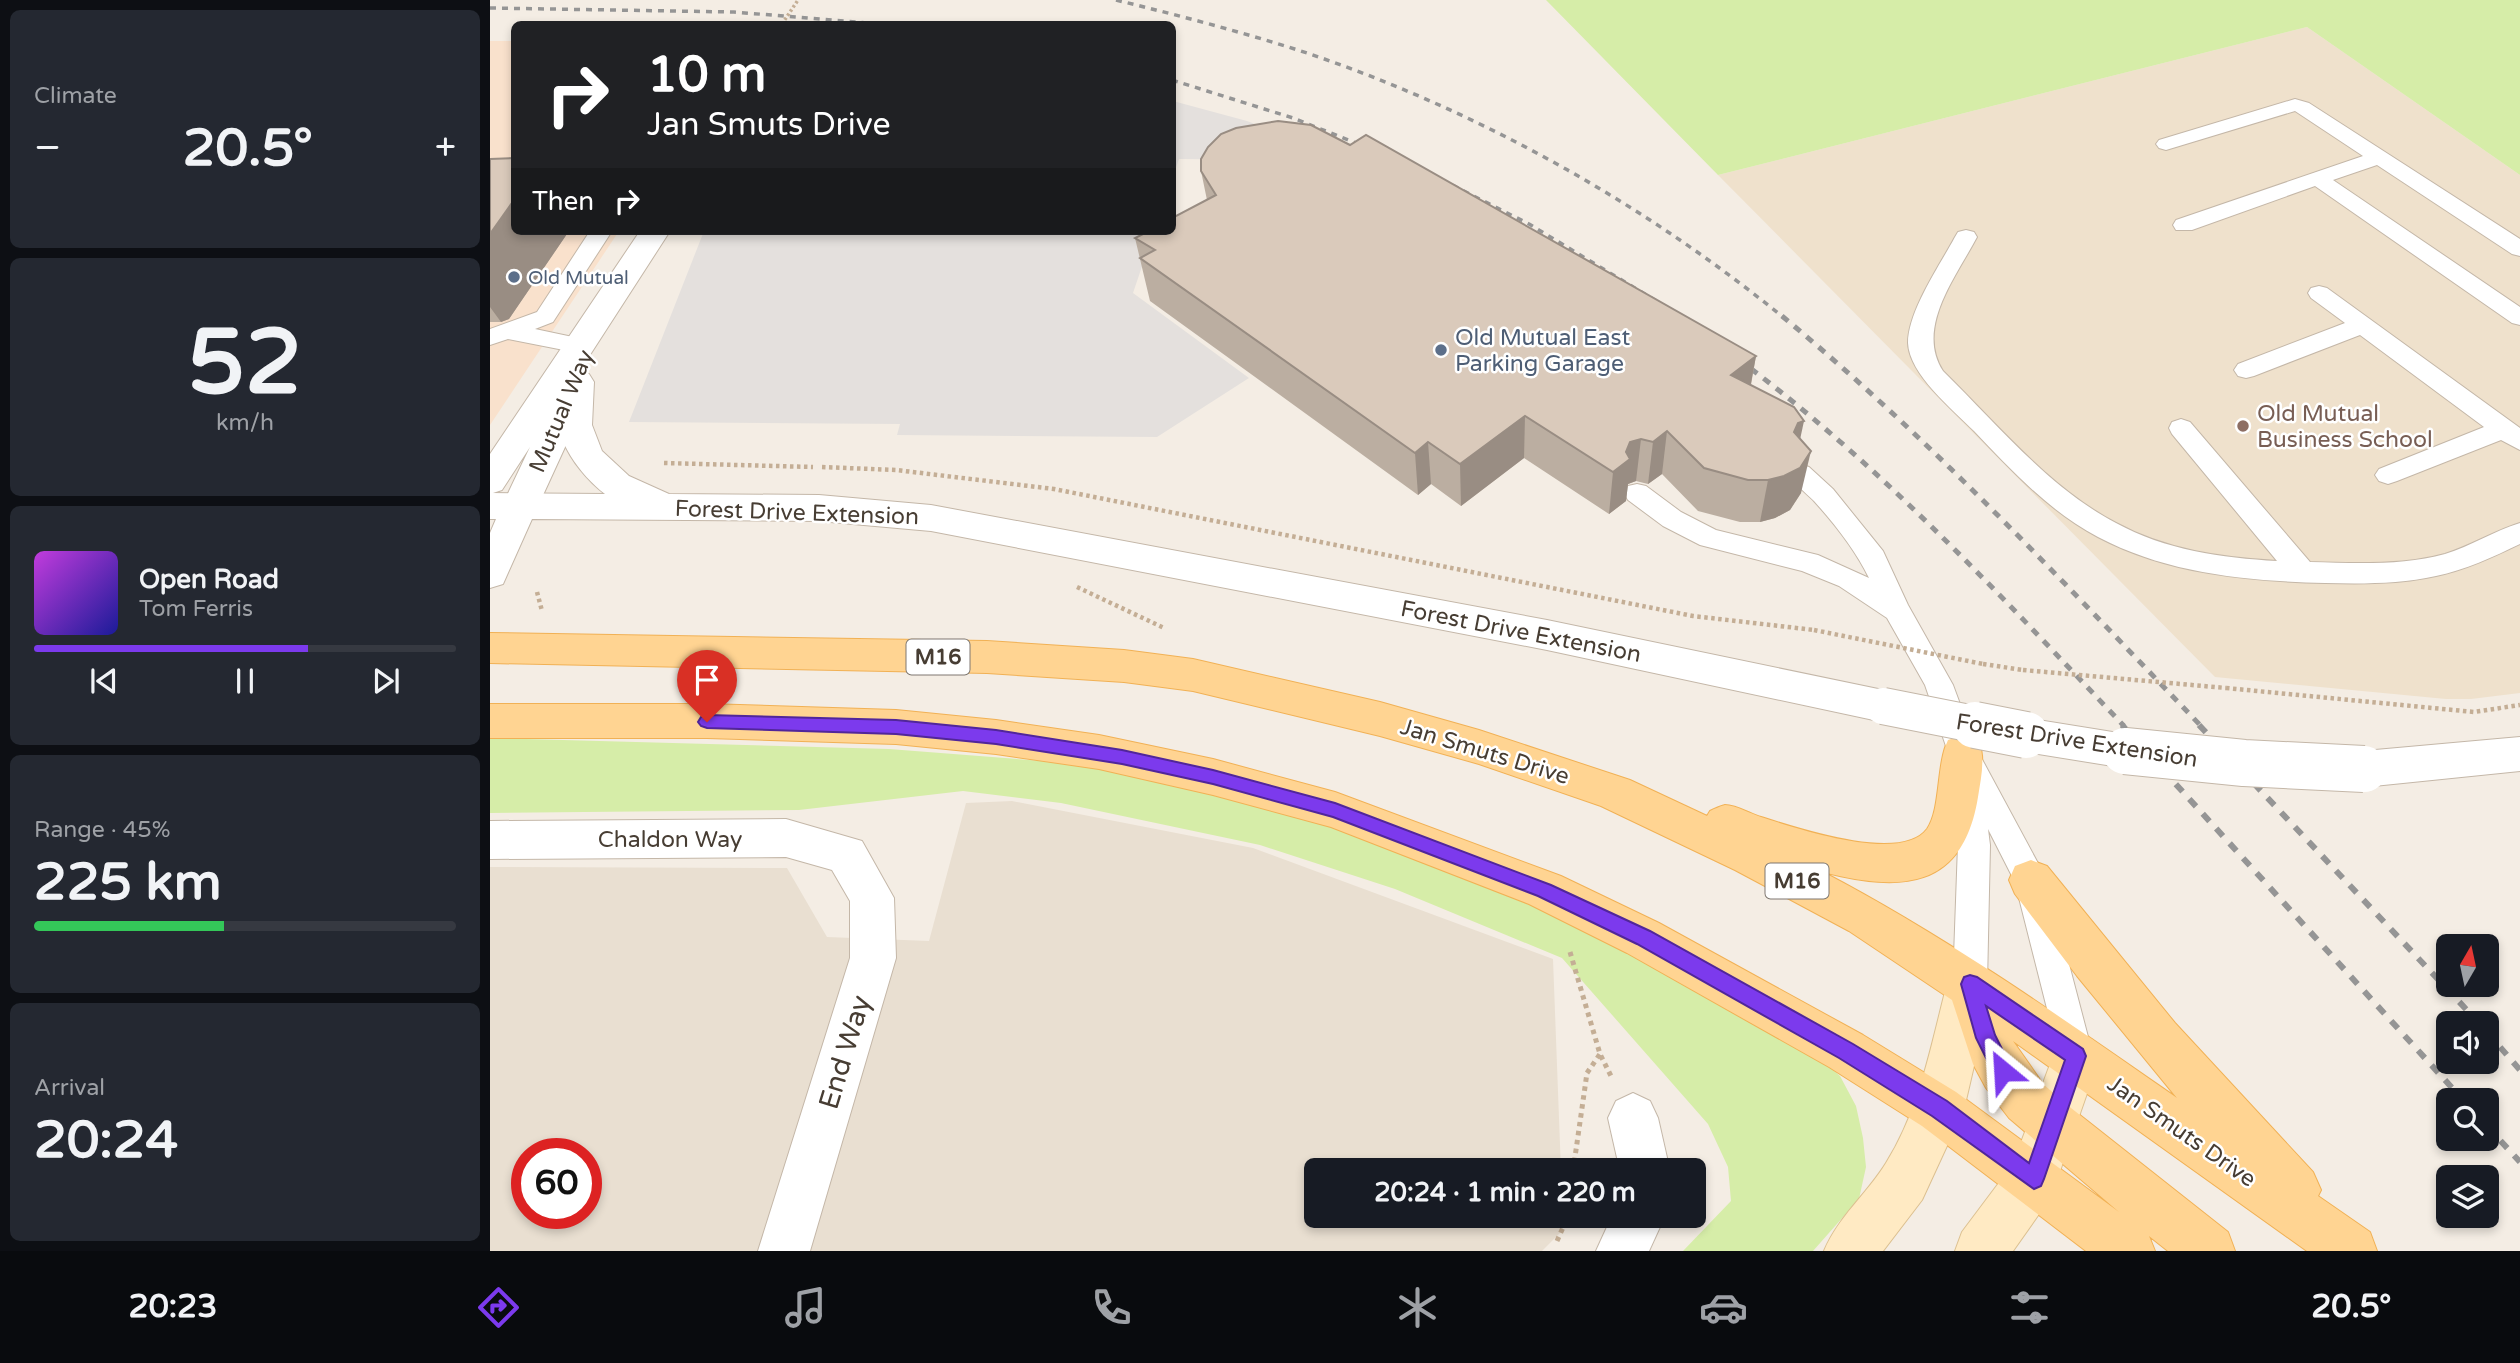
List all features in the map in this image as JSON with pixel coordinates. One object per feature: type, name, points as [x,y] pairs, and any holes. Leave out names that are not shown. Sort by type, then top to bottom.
[{"type":"main road","name":"Jan Smuts Drive","points":[[490,648],[987,657],[1124,666],[1193,675],[1380,719],[1479,747],[1615,793],[1750,856],[1865,917],[2076,1056],[2353,1251]]},
{"type":"main road","points":[[490,721],[707,722],[896,727],[996,737],[1099,752],[1213,777],[1335,810],[1545,890],[1643,937],[1846,1051],[1939,1109],[2129,1251]]},
{"type":"main road","points":[[1615,793],[1838,856],[1874,863],[1901,863],[1926,858],[1943,841],[1953,810],[1963,752]]},
{"type":"main road","points":[[2031,880],[2077,943],[2163,1042],[2206,1097],[2353,1251]]},
{"type":"main road","points":[[1850,1251],[1904,1182],[1939,1109],[1970,984]]},
{"type":"main road","points":[[1970,984],[1986,1038],[2003,1071],[2026,1101],[2053,1126],[2209,1251]]},
{"type":"main road","points":[[1981,1251],[2034,1179],[2076,1056]]},
{"type":"street","name":"Mutual Way","points":[[490,481],[652,235]]},
{"type":"street","name":"Mutual Way","points":[[490,574],[505,506],[577,382],[599,314]]},
{"type":"street","points":[[577,382],[573,420],[577,438],[586,456],[606,478],[625,489],[672,507]]},
{"type":"street","name":"Forest Drive Extension","points":[[505,506],[819,508],[932,517],[1547,635],[2026,735],[2206,762],[2364,769],[2520,754]]},
{"type":"street","name":"Chaldon Way","points":[[490,840],[786,838],[847,855]]},
{"type":"street","name":"End Way","points":[[784,1251],[873,958],[872,898],[847,855]]},
{"type":"street","points":[[1633,1118],[1642,1158]]},
{"type":"street","points":[[1622,1251],[1633,1228]]},
{"type":"lane","points":[[2166,144],[2295,105],[2302,107],[2520,249]]},
{"type":"lane","points":[[2184,225],[2379,157]]},
{"type":"lane","points":[[2316,178],[2520,318]]},
{"type":"lane","points":[[499,334],[545,317],[598,235]]},
{"type":"lane","points":[[1966,237],[1922,323],[1919,341],[1922,357],[1935,377],[2044,484],[2079,513],[2118,535],[2160,552],[2204,564],[2303,573],[2388,572],[2426,568],[2455,561],[2520,533]]},
{"type":"lane","points":[[2319,293],[2512,435]]},
{"type":"lane","points":[[545,317],[579,345]]},
{"type":"lane","points":[[2246,370],[2363,326]]},
{"type":"lane","points":[[499,334],[579,345]]},
{"type":"lane","points":[[2181,428],[2303,573]]},
{"type":"lane","points":[[2388,475],[2512,435]]},
{"type":"lane","points":[[1800,473],[1824,496],[1872,558],[1897,610],[1939,685],[1963,752],[2031,880],[2076,1056]]},
{"type":"lane","points":[[1637,493],[1672,519],[1709,537],[1808,562],[1849,579],[1897,610]]},
{"type":"lane","points":[[1963,752],[1974,845],[1970,984]]},
{"type":"path","points":[[784,21],[798,0]]},
{"type":"path","points":[[1814,630],[2023,670],[2474,712],[2520,705]]},
{"type":"path","points":[[1566,941],[1600,1054],[1633,1118]]},
{"type":"path","points":[[1557,1241],[1563,1228]]},
{"type":"shaded area","name":"Old Mutual Business School","points":[[2307,27],[2520,175],[2520,693],[2446,699],[2215,677],[1718,175]]},
{"type":"shaded area","points":[[490,41],[511,41],[511,235],[616,235],[490,425]]},
{"type":"shaded area","points":[[1176,102],[1247,121],[1316,147],[1310,160],[1179,159],[1176,168]]},
{"type":"shaded area","points":[[702,235],[1153,235],[1133,293],[1249,378],[1157,437],[897,435],[900,424],[629,422]]},
{"type":"shaded area","points":[[1012,801],[1253,848],[1553,959],[1561,1158],[1304,1158],[1304,1228],[1563,1230],[1542,1251],[490,1251],[490,867],[787,868],[827,937],[929,941],[966,803]]},
{"type":"green space","points":[[1546,0],[2520,0],[2520,175],[2307,27],[1718,175]]},
{"type":"green space","points":[[490,738],[889,749],[1094,765],[1328,816],[1514,888],[1790,1032],[1840,1076],[1856,1106],[1866,1167],[1859,1199],[1813,1251],[1683,1251],[1731,1201],[1728,1167],[1708,1124],[1562,958],[1395,889],[1260,845],[1061,803],[963,791],[799,810],[490,813]]},
{"type":"building","name":"Old Mutual East Parking Garage","points":[[1278,121],[1311,125],[1350,145],[1366,135],[1756,356],[1731,375],[1794,407],[1804,421],[1798,423],[1794,432],[1811,451],[1800,468],[1784,476],[1768,480],[1748,480],[1704,468],[1667,431],[1653,442],[1641,439],[1630,442],[1626,452],[1630,459],[1613,472],[1525,416],[1460,464],[1428,442],[1415,453],[1140,258],[1155,250],[1135,238],[1141,235],[1176,235],[1176,216],[1216,195],[1201,171],[1201,159],[1221,134],[1236,128]]},
{"type":"building","points":[[511,158],[511,204],[490,234],[490,159]]},
{"type":"railway","points":[[1116,0],[1310,54],[1373,77],[1498,133],[1618,200],[1731,276],[1784,318]]},
{"type":"railway","points":[[490,8],[734,12],[844,21]]},
{"type":"railway","points":[[1176,81],[1293,118],[1371,149]]},
{"type":"railway","points":[[1442,180],[1529,224],[1658,302]]},
{"type":"railway","points":[[1782,316],[1945,463],[2201,726]]},
{"type":"railway","points":[[1738,359],[1791,400],[1891,488],[1986,581],[2124,726]]},
{"type":"railway","points":[[2122,725],[2452,1088]]},
{"type":"railway","points":[[2199,725],[2468,1011]]},
{"type":"railway","points":[[2499,1046],[2520,1070]]},
{"type":"railway","points":[[2499,1139],[2520,1162]]},
{"type":"place","name":"Old Mutual","points":[[514,277]]},
{"type":"place","name":"Old Mutual East Parking Garage","points":[[1441,350]]},
{"type":"place","name":"Old Mutual Business School","points":[[2243,426]]},
{"type":"route","points":[[707,722],[896,727],[996,737],[1099,752],[1213,777],[1335,810],[1545,890],[1643,937],[1846,1051],[1939,1109],[2034,1179],[2076,1056],[1970,984],[1986,1038],[2003,1071]]}]
